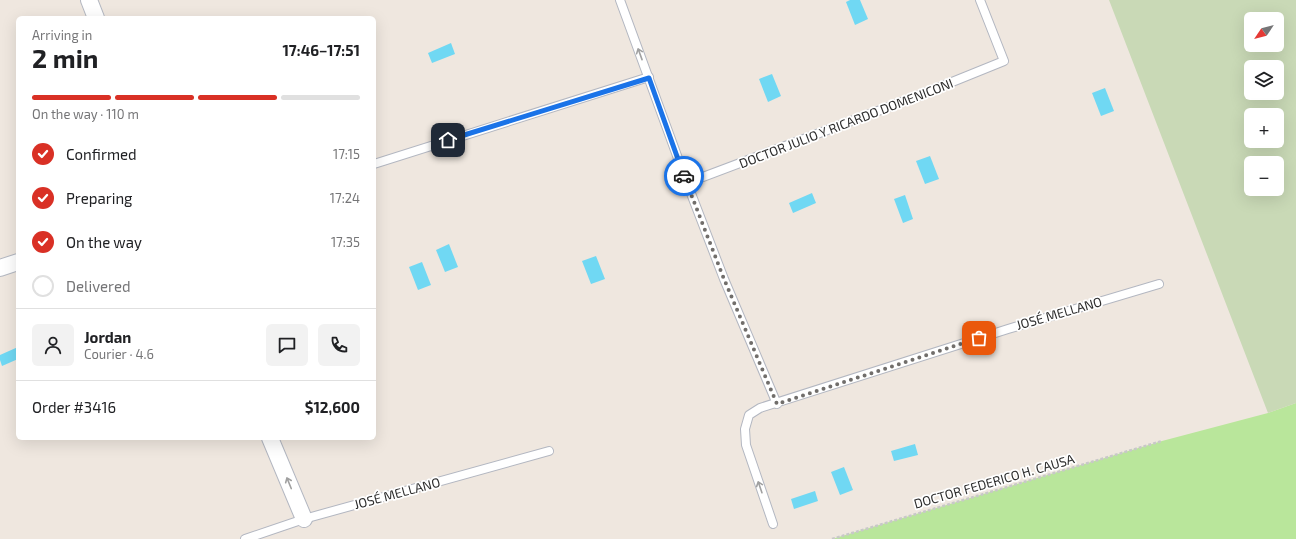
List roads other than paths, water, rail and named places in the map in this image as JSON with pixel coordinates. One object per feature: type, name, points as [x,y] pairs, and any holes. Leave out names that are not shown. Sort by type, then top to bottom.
[{"type":"street","points":[[89,0],[95,16]]},
{"type":"street","points":[[0,268],[16,263]]},
{"type":"street","points":[[271,440],[304,519]]},
{"type":"lane","points":[[620,0],[724,279],[777,404]]},
{"type":"lane","name":"DOCTOR JULIO Y RICARDO DOMENICONI","points":[[687,183],[915,97],[1004,61],[980,0]]},
{"type":"lane","points":[[376,163],[649,78]]},
{"type":"lane","name":"JOSÉ MELLANO","points":[[773,524],[746,445],[745,429],[749,415],[760,408],[777,404],[1008,328],[1159,284]]},
{"type":"lane","name":"JOSÉ MELLANO","points":[[245,539],[304,519],[549,451]]},
{"type":"water","points":[[850,0],[860,0],[868,19],[855,25],[846,2]]},
{"type":"water","points":[[451,43],[455,54],[432,63],[428,53]]},
{"type":"water","points":[[772,74],[781,96],[768,102],[759,79]]},
{"type":"water","points":[[1105,88],[1114,111],[1101,116],[1092,93]]},
{"type":"water","points":[[930,156],[939,179],[925,184],[916,161]]},
{"type":"water","points":[[812,193],[816,203],[793,213],[789,203]]},
{"type":"water","points":[[905,195],[913,219],[903,223],[894,199]]},
{"type":"water","points":[[449,244],[458,267],[445,272],[436,250]]},
{"type":"water","points":[[596,256],[605,279],[591,284],[582,261]]},
{"type":"water","points":[[422,262],[431,285],[418,290],[409,267]]},
{"type":"water","points":[[16,348],[16,360],[2,366],[0,355]]},
{"type":"water","points":[[915,444],[918,455],[894,461],[891,451]]},
{"type":"water","points":[[844,467],[853,490],[840,495],[831,472]]},
{"type":"water","points":[[815,491],[818,501],[794,509],[791,499]]}]
